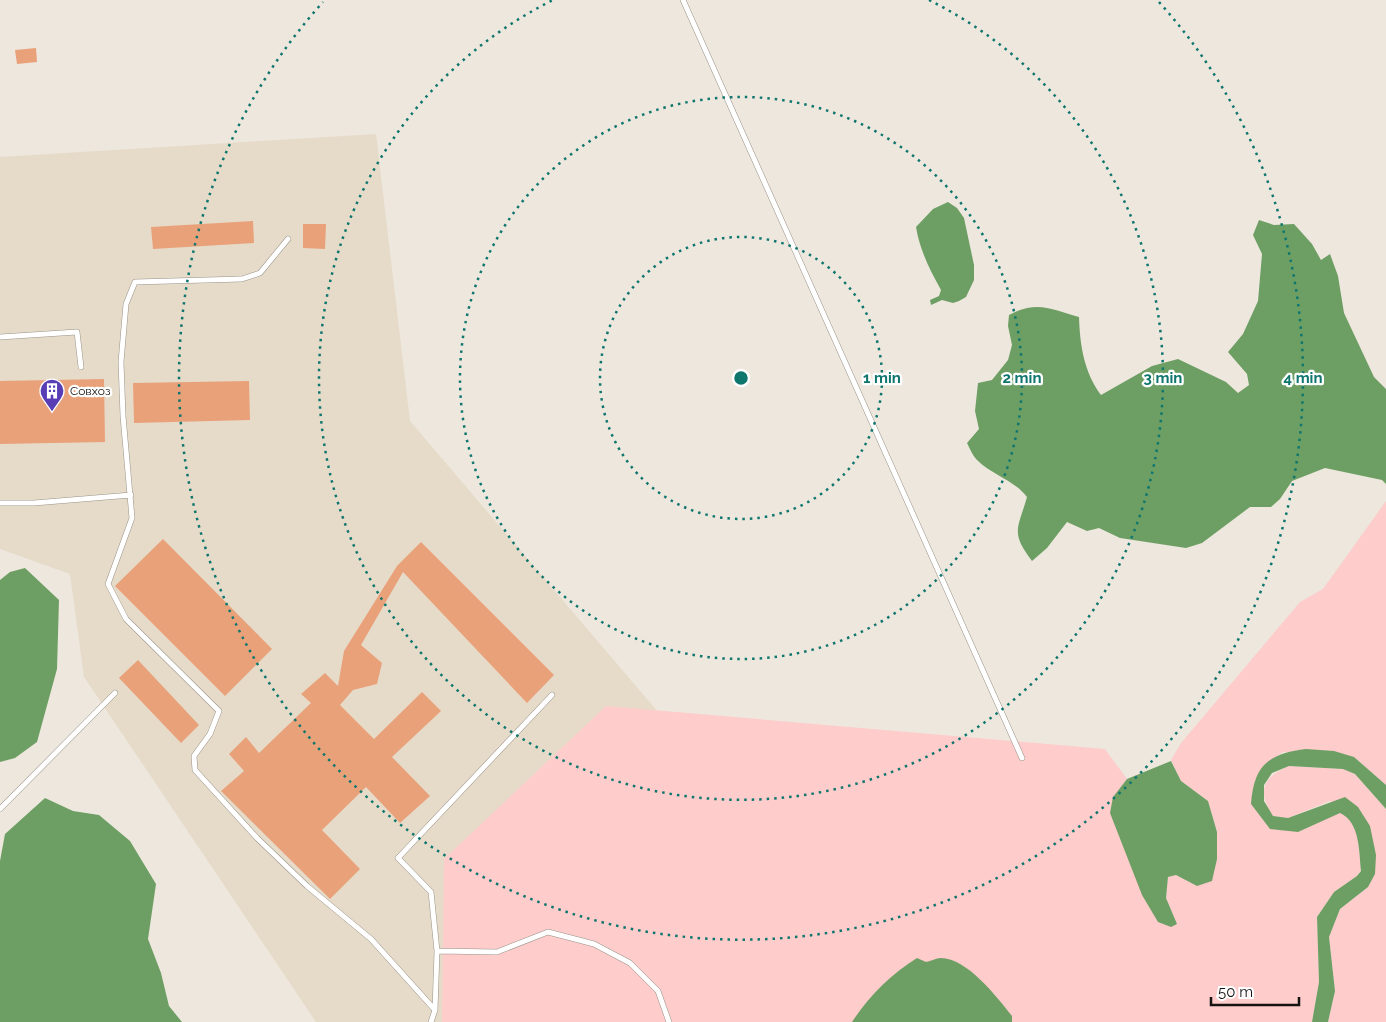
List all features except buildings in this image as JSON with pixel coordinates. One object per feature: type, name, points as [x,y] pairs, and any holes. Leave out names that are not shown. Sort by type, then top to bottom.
[{"type":"lane","points":[[683,0],[1022,758]]},
{"type":"lane","points":[[288,239],[260,273],[242,280],[135,282],[126,304],[121,362],[123,416],[132,518],[108,584],[126,619],[219,711],[210,734],[194,756],[196,770],[257,838],[307,886],[371,939],[435,1010]]},
{"type":"lane","points":[[0,337],[77,332],[81,367]]},
{"type":"lane","points":[[0,503],[34,503],[131,495]]},
{"type":"lane","points":[[0,809],[115,693]]},
{"type":"lane","points":[[431,1022],[435,1010],[437,951],[431,892],[398,858],[552,696]]},
{"type":"lane","points":[[437,951],[497,952],[548,932],[594,944],[630,963],[658,991],[669,1022]]},
{"type":"shaded area","points":[[376,134],[410,421],[774,848],[805,1022],[316,1022],[84,677],[70,574],[0,549],[0,157]]},
{"type":"shaded area","points":[[948,202],[957,208],[964,218],[974,265],[974,280],[966,297],[953,303],[942,300],[931,305],[930,300],[939,296],[941,290],[929,268],[916,227],[933,209]]},
{"type":"shaded area","points":[[1259,220],[1274,225],[1294,224],[1312,244],[1321,260],[1330,254],[1338,276],[1344,313],[1374,377],[1386,389],[1386,484],[1382,480],[1325,468],[1292,481],[1280,499],[1271,507],[1250,507],[1202,543],[1186,548],[1120,538],[1099,528],[1087,531],[1067,522],[1047,548],[1032,561],[1018,536],[1019,524],[1027,497],[1016,486],[989,470],[977,460],[967,443],[979,429],[975,411],[978,383],[992,380],[1008,360],[1012,345],[1008,326],[1009,315],[1019,310],[1044,307],[1079,317],[1080,338],[1084,358],[1095,386],[1101,395],[1152,366],[1178,359],[1226,382],[1238,393],[1249,385],[1247,374],[1228,352],[1243,334],[1258,301],[1262,254],[1253,235]]},
{"type":"shaded area","points":[[1386,501],[1386,785],[1354,757],[1283,752],[1264,765],[1251,804],[1298,832],[1340,812],[1347,817],[1355,829],[1359,845],[1361,870],[1357,876],[1334,892],[1317,917],[1319,982],[1312,1022],[442,1022],[444,859],[606,706],[1105,749],[1127,779],[1113,797],[1177,924],[1166,898],[1168,877],[1176,875],[1197,886],[1217,859],[1217,832],[1208,801],[1181,781],[1171,760],[1181,743],[1300,602],[1323,589]]},
{"type":"shaded area","points":[[25,568],[59,600],[57,669],[37,742],[15,758],[0,762],[0,580],[10,572]]},
{"type":"shaded area","points":[[1306,749],[1334,751],[1354,757],[1386,785],[1386,809],[1355,774],[1343,769],[1289,766],[1272,773],[1264,785],[1264,801],[1273,816],[1288,818],[1345,797],[1358,807],[1370,826],[1376,855],[1375,874],[1368,887],[1340,909],[1329,937],[1335,991],[1328,1022],[1312,1022],[1319,982],[1317,917],[1334,892],[1361,871],[1359,846],[1355,830],[1347,817],[1340,813],[1298,832],[1270,829],[1251,804],[1256,780],[1265,764],[1282,754]]},
{"type":"shaded area","points":[[1171,761],[1181,781],[1208,801],[1217,832],[1217,859],[1212,881],[1197,886],[1176,875],[1168,877],[1166,898],[1177,924],[1171,927],[1158,922],[1142,895],[1110,813],[1113,797],[1127,779]]},
{"type":"shaded area","points":[[1289,766],[1343,769],[1355,774],[1386,809],[1386,1022],[1328,1022],[1335,991],[1329,937],[1340,909],[1368,887],[1370,826],[1330,801],[1288,818],[1273,816],[1265,799],[1265,786],[1273,775]]},
{"type":"shaded area","points":[[45,798],[73,811],[99,815],[130,841],[156,884],[148,939],[161,973],[169,1006],[182,1022],[0,1022],[0,861],[5,834]]},
{"type":"shaded area","points":[[917,958],[926,962],[941,958],[961,964],[990,989],[1012,1016],[1012,1022],[852,1022],[881,987]]},
{"type":"place","name":"Совхоз","points":[[52,412]]}]
